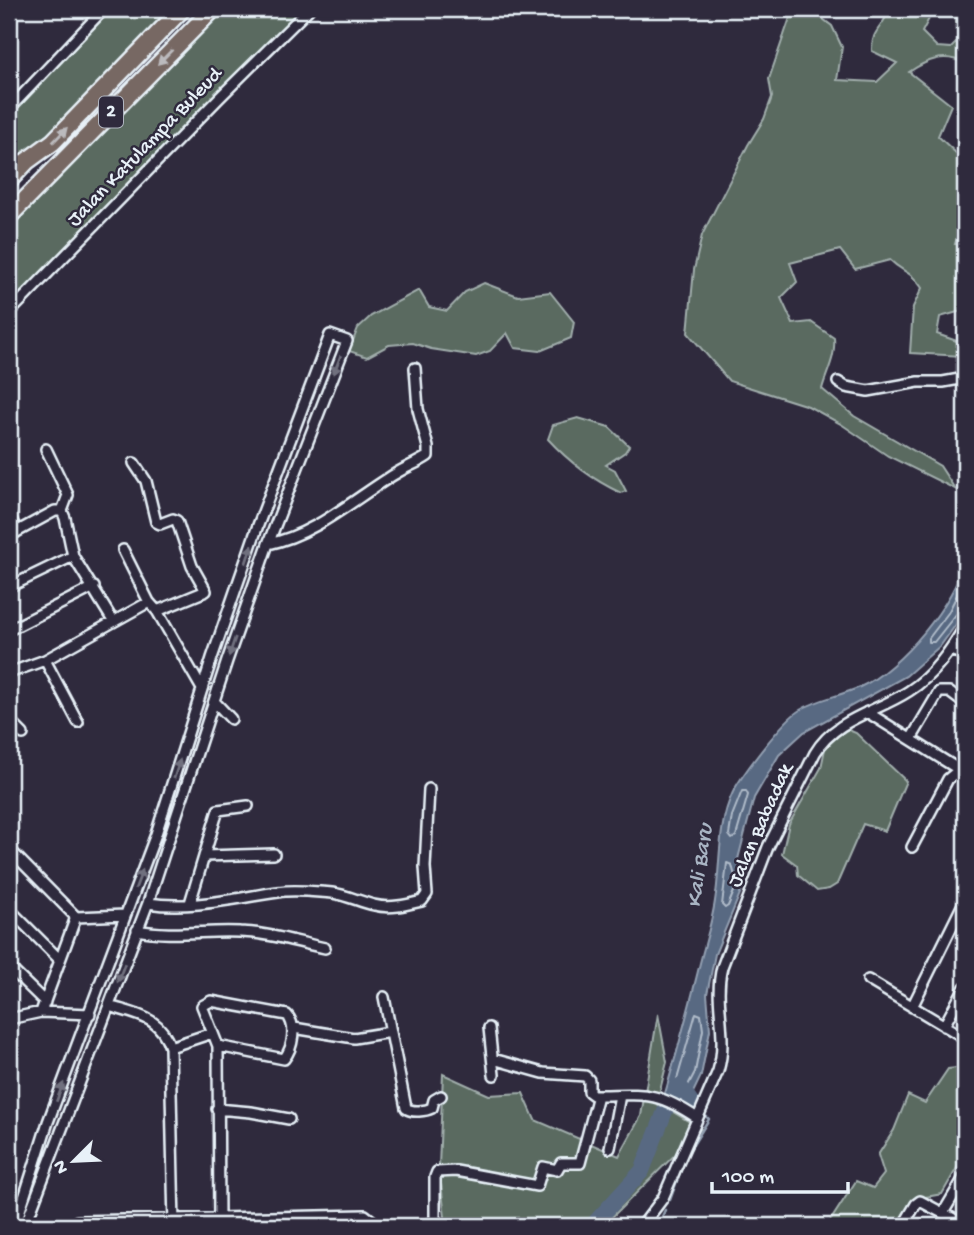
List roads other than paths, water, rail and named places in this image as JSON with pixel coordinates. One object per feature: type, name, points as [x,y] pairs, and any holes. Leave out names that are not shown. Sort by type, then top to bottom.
[{"type":"highway","name":"2","points":[[9,180],[27,161],[53,142],[182,9]]},
{"type":"highway","name":"2","points":[[9,216],[213,9]]},
{"type":"street","points":[[9,109],[104,9]]},
{"type":"street","name":"Jalan Katulampa Buleud","points":[[9,313],[309,9]]},
{"type":"street","points":[[15,1226],[48,1122],[156,834],[257,528],[330,335],[347,341],[268,544],[148,903],[25,1226]]},
{"type":"street","points":[[268,544],[287,540],[428,456],[418,409],[415,368]]},
{"type":"street","points":[[838,382],[846,387],[868,391],[918,382],[943,382],[965,378]]},
{"type":"street","points":[[46,449],[68,495],[62,512],[73,556],[113,621]]},
{"type":"street","points":[[134,463],[146,481],[156,523],[173,519],[177,521],[192,566],[206,591],[157,611]]},
{"type":"street","points":[[9,514],[13,534],[55,510],[62,512]]},
{"type":"street","points":[[123,550],[149,602],[157,611],[202,689]]},
{"type":"street","points":[[9,587],[73,556]]},
{"type":"street","points":[[9,630],[94,587]]},
{"type":"street","points":[[9,673],[44,660],[149,602]]},
{"type":"street","name":"Jalan Babadak","points":[[642,1226],[663,1198],[718,1071],[724,1052],[719,1006],[720,975],[764,856],[820,745],[839,726],[895,700],[923,682],[950,650],[965,626]]},
{"type":"street","points":[[950,650],[965,656]]},
{"type":"street","points":[[44,660],[78,722]]},
{"type":"street","points":[[911,739],[939,692],[949,692],[965,704]]},
{"type":"street","points":[[214,701],[231,719]]},
{"type":"street","points":[[867,712],[961,767],[948,779],[912,847]]},
{"type":"street","points":[[9,720],[23,734]]},
{"type":"street","points":[[148,903],[160,905],[225,901],[280,891],[334,893],[372,905],[396,907],[422,901],[427,894],[425,867],[429,789]]},
{"type":"street","points":[[190,903],[218,810],[248,806]]},
{"type":"street","points":[[156,834],[169,839]]},
{"type":"street","points":[[9,849],[76,917],[125,915]]},
{"type":"street","points":[[204,856],[274,854]]},
{"type":"street","points":[[912,1007],[965,900]]},
{"type":"street","points":[[9,909],[60,960]]},
{"type":"street","points":[[43,1007],[76,917]]},
{"type":"street","points":[[138,930],[152,933],[264,933],[325,948]]},
{"type":"street","points":[[9,967],[12,975],[43,1007]]},
{"type":"street","points":[[867,980],[965,1038]]},
{"type":"street","points":[[944,1026],[965,987]]},
{"type":"street","points":[[384,997],[407,1110],[428,1110],[432,1108],[434,1100],[441,1096]]},
{"type":"street","points":[[218,1046],[283,1059],[288,1055],[294,1028],[287,1015],[209,1001],[202,1008],[218,1046],[219,1223]]},
{"type":"street","points":[[109,1006],[142,1016],[156,1024],[164,1031],[170,1047],[174,1223]]},
{"type":"street","points":[[9,1019],[43,1007],[90,1014]]},
{"type":"street","points":[[294,1028],[354,1038],[390,1032]]},
{"type":"street","points":[[489,1028],[494,1075]]},
{"type":"street","points":[[170,1047],[212,1033]]},
{"type":"street","points":[[493,1059],[539,1073],[585,1076],[589,1080],[589,1093],[598,1096],[645,1094],[699,1113]]},
{"type":"street","points":[[610,1148],[620,1095]]},
{"type":"street","points":[[428,1226],[435,1219],[437,1172],[456,1171],[537,1186],[542,1167],[557,1170],[561,1163],[580,1163],[598,1096]]},
{"type":"street","points":[[217,1109],[289,1119]]},
{"type":"street","points":[[48,1122],[61,1127]]},
{"type":"street","points":[[943,1213],[965,1179]]},
{"type":"street","points":[[903,1226],[920,1201],[965,1225]]},
{"type":"street","points":[[73,1226],[77,1221],[309,1222],[365,1215],[380,1226],[394,1226]]},
{"type":"street","points":[[358,1216],[358,1226]]},
{"type":"water","points":[[965,559],[965,612],[941,645],[906,676],[804,732],[779,755],[754,798],[738,859],[744,884],[715,954],[707,994],[710,1030],[701,1076],[690,1099],[678,1103],[664,1097],[712,917],[724,818],[733,792],[764,748],[800,710],[860,687],[876,678],[908,650],[950,595]]},
{"type":"waterway","points":[[680,1086],[694,1106]]},
{"type":"waterway","name":"Kali Baru","points":[[592,1226],[642,1171],[667,1106],[678,1088]]},
{"type":"waterway","points":[[670,1200],[686,1156],[709,1119],[694,1106]]},
{"type":"waterway","points":[[658,1226],[665,1210]]}]
